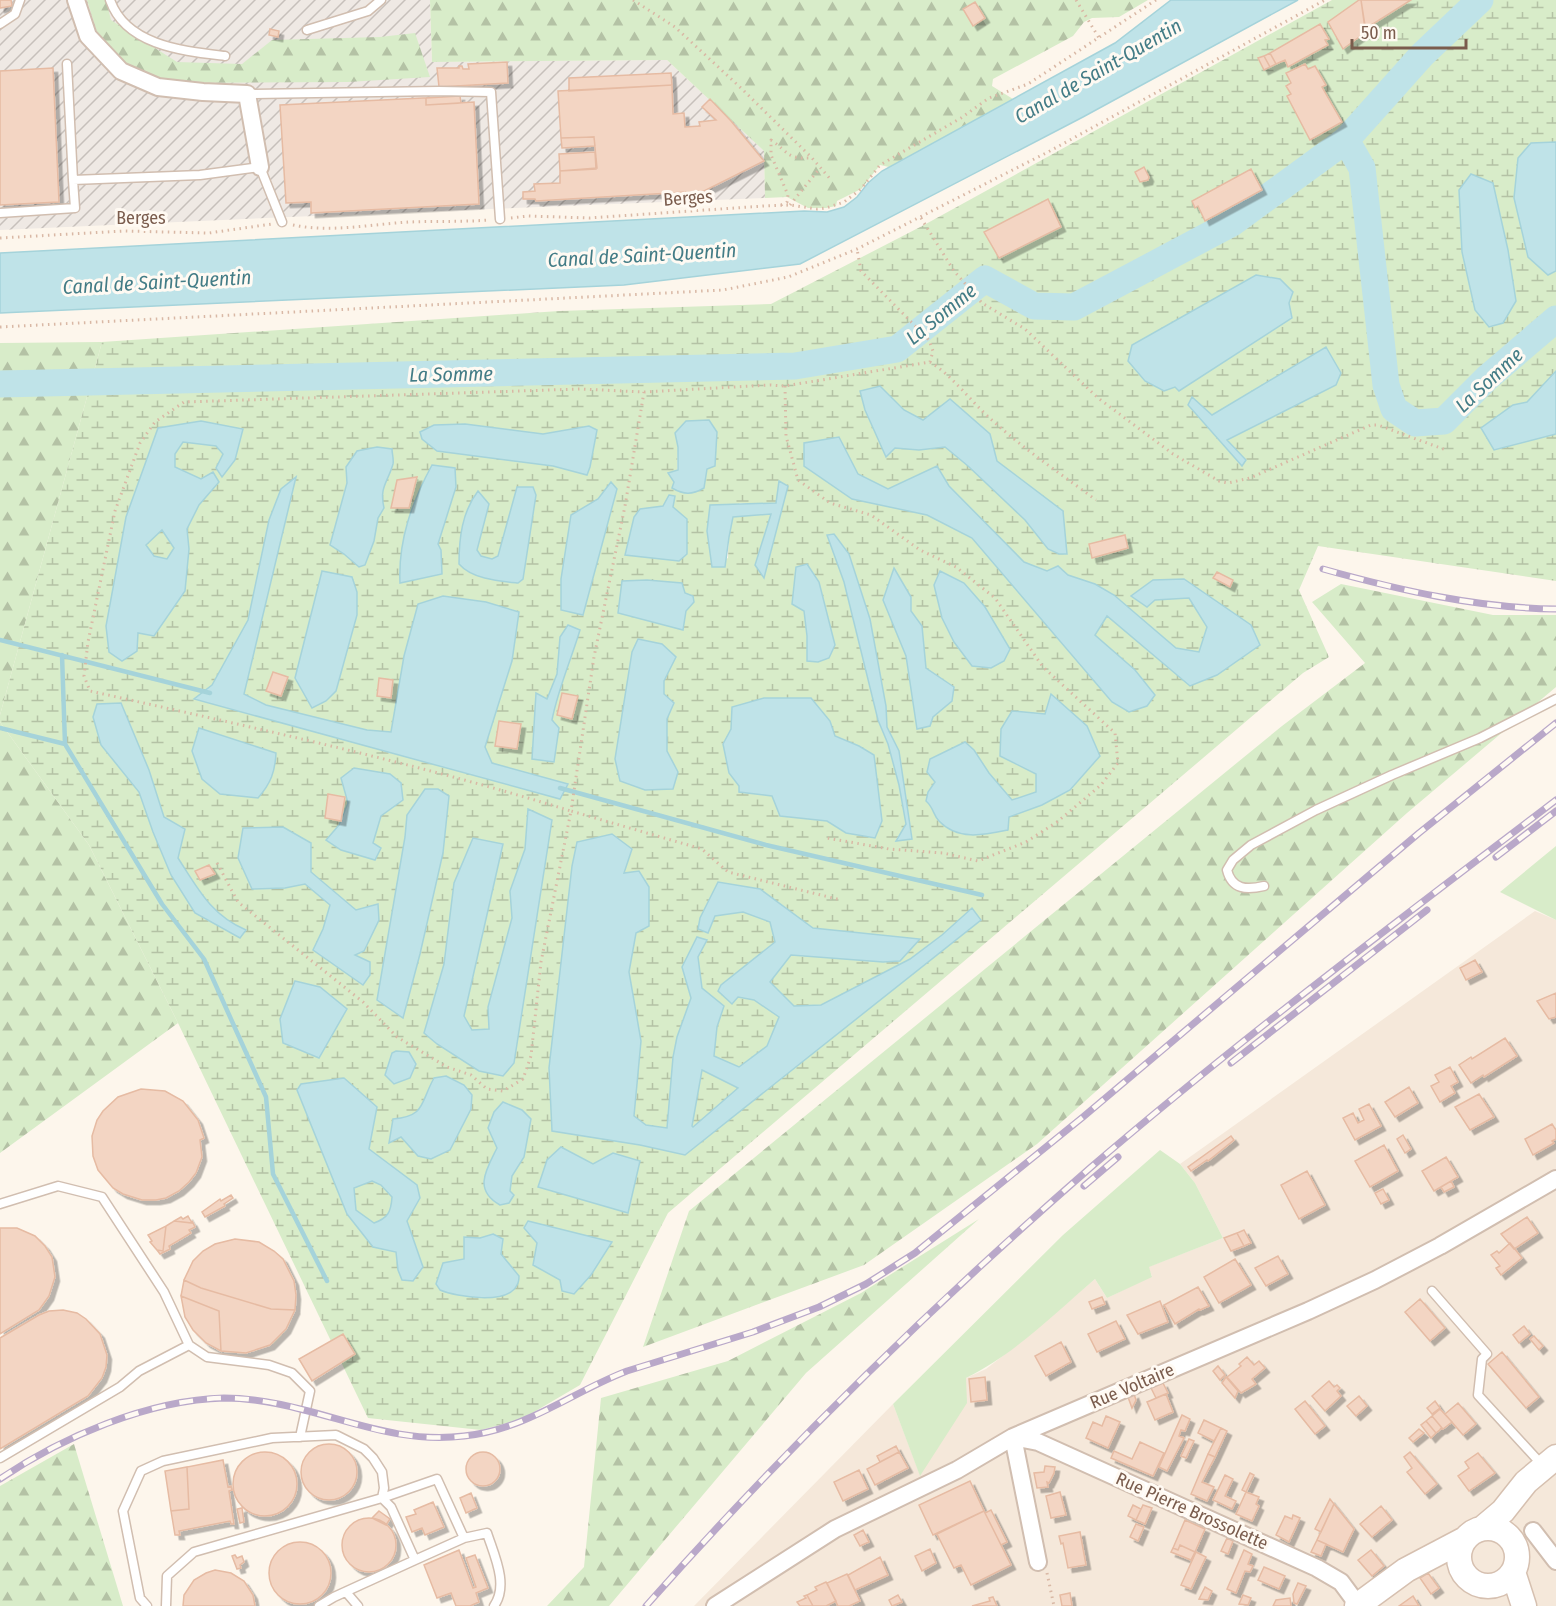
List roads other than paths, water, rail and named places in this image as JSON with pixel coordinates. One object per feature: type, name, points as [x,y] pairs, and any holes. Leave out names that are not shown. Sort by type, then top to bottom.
[{"type":"main road","points":[[1485,1527],[1503,1511],[1511,1498],[1526,1482],[1550,1462]]},
{"type":"main road","points":[[1508,1536],[1511,1498]]},
{"type":"main road","points":[[1358,1606],[1406,1570],[1463,1540],[1476,1529],[1485,1527],[1497,1529],[1508,1536],[1517,1553],[1517,1563],[1513,1572],[1499,1584],[1490,1586]]},
{"type":"main road","points":[[1461,1571],[1458,1555],[1463,1540]]},
{"type":"main road","points":[[1425,1559],[1461,1571],[1473,1583],[1490,1586],[1523,1604]]},
{"type":"main road","points":[[1513,1572],[1523,1604]]},
{"type":"street","points":[[76,0],[88,36],[121,71],[158,87],[203,93],[247,94],[260,167]]},
{"type":"street","name":"Rue Voltaire","points":[[715,1606],[835,1529],[957,1470],[1013,1437],[1375,1280],[1440,1246],[1556,1179]]},
{"type":"street","points":[[1013,1437],[1038,1562]]},
{"type":"street","name":"Rue Pierre Brossolette","points":[[1013,1437],[1038,1442],[1317,1568],[1341,1582],[1358,1606]]},
{"type":"street","points":[[1533,1531],[1556,1561]]},
{"type":"lane","points":[[0,24],[15,14],[20,0]]},
{"type":"lane","points":[[110,0],[123,23],[142,36],[164,46],[225,56]]},
{"type":"lane","points":[[307,30],[368,11],[381,0]]},
{"type":"lane","points":[[0,213],[75,208],[67,64]]},
{"type":"lane","points":[[247,94],[439,91],[491,93],[500,219]]},
{"type":"lane","points":[[73,180],[200,175],[260,167],[282,222]]},
{"type":"lane","points":[[1264,886],[1251,889],[1238,887],[1229,879],[1227,870],[1233,860],[1251,845],[1316,810],[1480,738],[1556,699]]},
{"type":"lane","points":[[0,1204],[58,1186],[102,1197],[164,1292],[189,1345],[207,1357],[269,1365],[292,1373],[310,1391],[300,1437]]},
{"type":"lane","points":[[1432,1291],[1487,1354],[1482,1359],[1478,1395],[1550,1462]]},
{"type":"lane","points":[[0,1458],[120,1387],[139,1371],[189,1345]]},
{"type":"lane","points":[[147,1606],[140,1598],[123,1511],[141,1471],[163,1461],[272,1438],[336,1435],[364,1449],[382,1472],[384,1488],[382,1498]]},
{"type":"lane","points":[[166,1606],[167,1576],[194,1552],[382,1498],[437,1479],[464,1538]]},
{"type":"lane","points":[[382,1498],[391,1507],[415,1560]]},
{"type":"lane","points":[[319,1606],[464,1538],[487,1533],[499,1569],[500,1597],[494,1606]]},
{"type":"lane","points":[[346,1592],[358,1606]]},
{"type":"water","name":"Canal de Saint-Quentin","points":[[1171,0],[1298,0],[1083,117],[800,264],[624,285],[0,313],[0,253],[804,211],[827,212],[844,207],[882,171],[1115,43]]},
{"type":"water","points":[[1556,142],[1556,271],[1548,275],[1528,257],[1514,198],[1518,158],[1531,143]]},
{"type":"water","points":[[1471,174],[1493,183],[1508,250],[1516,301],[1503,323],[1489,327],[1475,310],[1462,252],[1459,190]]},
{"type":"water","points":[[1256,275],[1280,279],[1293,292],[1289,303],[1292,318],[1179,391],[1175,387],[1164,391],[1145,381],[1128,361],[1132,345]]},
{"type":"water","points":[[1326,347],[1341,373],[1336,385],[1227,440],[1246,460],[1242,466],[1188,405],[1192,397],[1212,415]]},
{"type":"water","points":[[1556,371],[1556,434],[1494,450],[1481,428],[1513,405],[1527,402]]},
{"type":"water","points":[[880,386],[904,410],[923,420],[950,399],[990,434],[997,461],[1063,511],[1067,554],[1059,554],[1048,549],[1025,520],[945,447],[919,450],[895,448],[886,457],[865,410],[860,391]]},
{"type":"water","points":[[709,420],[717,432],[715,466],[707,469],[704,488],[696,492],[684,493],[672,488],[674,482],[668,473],[678,470],[678,447],[675,433],[686,421]]},
{"type":"water","points":[[201,421],[243,429],[235,460],[222,477],[216,468],[223,454],[216,446],[183,442],[175,454],[175,467],[201,479],[213,472],[219,482],[199,505],[187,529],[189,549],[185,591],[154,636],[138,633],[137,651],[122,661],[109,652],[106,626],[126,517],[158,428]],"holes":[[[162,530],[174,548],[167,559],[154,556],[146,545]]]},
{"type":"water","points":[[465,424],[543,434],[589,426],[597,430],[587,475],[553,466],[437,451],[422,439],[420,432],[434,425]]},
{"type":"water","points":[[839,437],[858,474],[888,489],[937,466],[949,486],[1024,562],[1047,571],[1058,566],[1068,575],[1095,584],[1114,595],[1176,648],[1199,652],[1207,627],[1189,598],[1155,600],[1147,607],[1131,596],[1153,580],[1184,579],[1251,625],[1260,645],[1217,675],[1190,686],[1107,616],[1095,635],[1135,670],[1155,695],[1147,706],[1129,712],[1112,702],[972,538],[927,515],[852,499],[804,466],[804,443]]},
{"type":"water","points":[[377,447],[392,449],[393,464],[383,490],[384,508],[378,518],[374,541],[365,565],[359,567],[330,545],[347,483],[346,467],[357,451]]},
{"type":"water","points":[[432,465],[455,468],[456,487],[438,544],[441,550],[442,574],[400,583],[401,552],[408,522],[418,493]]},
{"type":"water","points":[[296,477],[244,694],[266,705],[367,730],[391,732],[404,656],[418,604],[443,596],[486,602],[519,612],[512,661],[485,747],[492,763],[568,784],[560,799],[194,699],[212,685],[248,620],[269,520],[281,489]]},
{"type":"water","points":[[779,481],[788,486],[764,578],[755,565],[771,514],[733,517],[725,567],[712,567],[707,531],[710,505],[776,503]]},
{"type":"water","points":[[611,482],[617,489],[583,615],[561,610],[561,579],[571,515],[598,499]]},
{"type":"water","points":[[517,487],[533,487],[536,495],[523,579],[518,583],[502,581],[478,576],[464,569],[459,564],[462,526],[468,508],[478,491],[489,504],[477,550],[481,556],[492,559],[498,556]]},
{"type":"water","points":[[669,495],[675,496],[673,507],[687,519],[687,554],[679,561],[625,555],[634,517],[640,509],[663,506]]},
{"type":"water","points":[[834,534],[849,554],[870,619],[886,706],[887,727],[899,751],[912,839],[896,841],[906,824],[899,785],[888,744],[878,720],[844,582],[827,535]]},
{"type":"water","points":[[807,564],[819,582],[835,645],[829,658],[818,662],[807,661],[804,611],[792,604],[796,567]]},
{"type":"water","points":[[894,568],[911,597],[911,611],[922,626],[926,668],[954,687],[952,701],[933,717],[930,726],[917,729],[906,656],[883,600]]},
{"type":"water","points":[[322,571],[352,577],[357,592],[357,615],[336,691],[326,701],[312,708],[295,678]]},
{"type":"water","points":[[940,571],[964,583],[985,607],[1010,649],[1004,661],[991,668],[972,666],[954,642],[942,618],[934,585]]},
{"type":"water","points":[[647,580],[682,583],[685,593],[693,596],[694,602],[686,611],[683,630],[618,613],[622,581]]},
{"type":"water","points":[[568,625],[580,630],[552,720],[559,728],[554,762],[532,759],[536,693],[547,699],[557,674],[560,637]]},
{"type":"water","points":[[638,639],[662,644],[676,657],[664,681],[664,694],[674,703],[667,719],[667,751],[678,772],[673,789],[645,790],[620,781],[615,759],[632,652]]},
{"type":"water","points":[[1051,694],[1087,726],[1100,756],[1070,790],[1042,805],[1009,817],[1008,830],[972,835],[954,832],[946,827],[937,819],[926,801],[928,792],[935,782],[927,772],[930,759],[965,742],[974,750],[989,773],[1012,800],[1036,792],[1036,774],[1000,756],[1001,729],[1012,711],[1045,714]]},
{"type":"water","points":[[764,698],[811,698],[830,721],[835,736],[874,755],[882,821],[875,838],[846,833],[827,821],[780,816],[772,796],[739,792],[739,786],[729,773],[723,744],[731,729],[732,707]]},
{"type":"water","points":[[121,703],[149,770],[164,817],[185,829],[178,858],[214,909],[246,930],[240,938],[195,913],[171,875],[139,792],[101,745],[93,717],[97,704]]},
{"type":"water","points":[[199,728],[276,753],[272,777],[258,798],[220,794],[202,779],[192,751]]},
{"type":"water","points":[[354,768],[390,774],[401,783],[403,800],[381,816],[373,843],[381,848],[375,860],[341,850],[326,840],[339,825],[348,803],[341,778]]},
{"type":"water","points":[[425,789],[438,789],[449,796],[443,853],[403,1018],[377,1000],[407,815]]},
{"type":"water","points":[[528,809],[552,820],[514,1063],[503,1076],[479,1071],[424,1033],[444,964],[454,883],[473,838],[503,844],[464,1016],[472,1030],[489,1029],[488,1007],[512,918],[510,891],[525,849]]},
{"type":"water","points":[[283,827],[311,843],[311,872],[356,910],[378,904],[379,920],[364,951],[355,955],[370,962],[370,975],[363,985],[313,950],[323,929],[330,905],[305,884],[285,888],[252,889],[238,858],[243,828]]},
{"type":"water","points":[[612,834],[632,849],[624,873],[639,871],[649,887],[649,926],[636,933],[629,972],[641,1041],[634,1116],[646,1125],[667,1128],[673,1057],[677,1037],[691,998],[682,967],[697,937],[707,940],[698,957],[702,988],[724,1006],[717,1027],[714,1056],[739,1067],[767,1046],[779,1017],[754,1000],[738,997],[732,1004],[718,991],[721,985],[775,942],[770,922],[743,912],[715,916],[708,933],[698,929],[700,918],[718,882],[760,889],[813,928],[920,939],[900,961],[883,962],[791,955],[770,982],[794,1006],[821,1005],[910,959],[972,908],[981,920],[685,1155],[640,1145],[552,1131],[549,1068],[572,866],[577,842]],"holes":[[[702,1070],[738,1088],[693,1127],[692,1126]]]},
{"type":"water","points":[[295,981],[320,987],[347,1009],[319,1058],[283,1043],[280,1019]]},
{"type":"water","points":[[409,1052],[416,1064],[410,1078],[394,1084],[385,1075],[392,1053]]},
{"type":"water","points":[[446,1076],[464,1085],[472,1095],[471,1109],[450,1150],[431,1159],[418,1156],[401,1137],[389,1143],[393,1119],[411,1115],[417,1111],[434,1078]]},
{"type":"water","points":[[344,1078],[377,1107],[369,1149],[417,1185],[420,1198],[407,1221],[423,1267],[413,1281],[402,1280],[398,1270],[396,1252],[373,1247],[347,1214],[297,1090],[301,1084]],"holes":[[[372,1181],[381,1185],[392,1197],[391,1207],[386,1217],[374,1223],[356,1210],[354,1188]]]},
{"type":"water","points":[[503,1102],[522,1110],[531,1119],[524,1157],[512,1176],[510,1191],[514,1195],[509,1203],[500,1205],[487,1193],[484,1179],[497,1148],[488,1128],[494,1112]]},
{"type":"water","points":[[561,1147],[593,1164],[613,1153],[640,1161],[628,1213],[538,1187],[547,1160]]},
{"type":"water","points":[[528,1221],[612,1242],[591,1275],[574,1294],[562,1291],[560,1280],[533,1265],[537,1243],[524,1228]]},
{"type":"water","points":[[493,1234],[503,1239],[501,1254],[519,1276],[518,1284],[512,1291],[504,1295],[482,1298],[440,1290],[436,1284],[443,1263],[464,1259],[464,1237],[480,1238]]},
{"type":"waterway","points":[[1346,140],[1422,55],[1480,0]]},
{"type":"waterway","name":"La Somme","points":[[0,384],[795,366],[897,349],[985,279],[1034,306],[1074,307],[1232,223],[1346,140],[1362,168],[1386,385],[1394,409],[1415,423],[1444,421],[1487,378],[1556,319]]},
{"type":"waterway","points":[[0,640],[210,693]]},
{"type":"waterway","points":[[62,655],[65,744],[162,904],[204,959],[266,1097],[273,1174],[327,1281]]},
{"type":"waterway","points":[[0,728],[65,744]]},
{"type":"waterway","points":[[560,788],[766,845],[982,895]]},
{"type":"railway","points":[[1323,569],[1380,584],[1467,601],[1556,609]]},
{"type":"railway","points":[[0,1479],[78,1435],[136,1413],[195,1400],[224,1398],[264,1401],[402,1435],[443,1437],[487,1432],[529,1418],[627,1371],[753,1332],[819,1307],[866,1284],[915,1253],[1083,1117],[1419,833],[1556,723]]},
{"type":"railway","points":[[646,1606],[752,1491],[861,1380],[974,1272],[1090,1168],[1262,1027],[1556,800]]},
{"type":"railway","points":[[1496,857],[1556,811]]},
{"type":"railway","points":[[1231,1063],[1427,910]]},
{"type":"railway","points":[[1084,1186],[1118,1157]]}]
